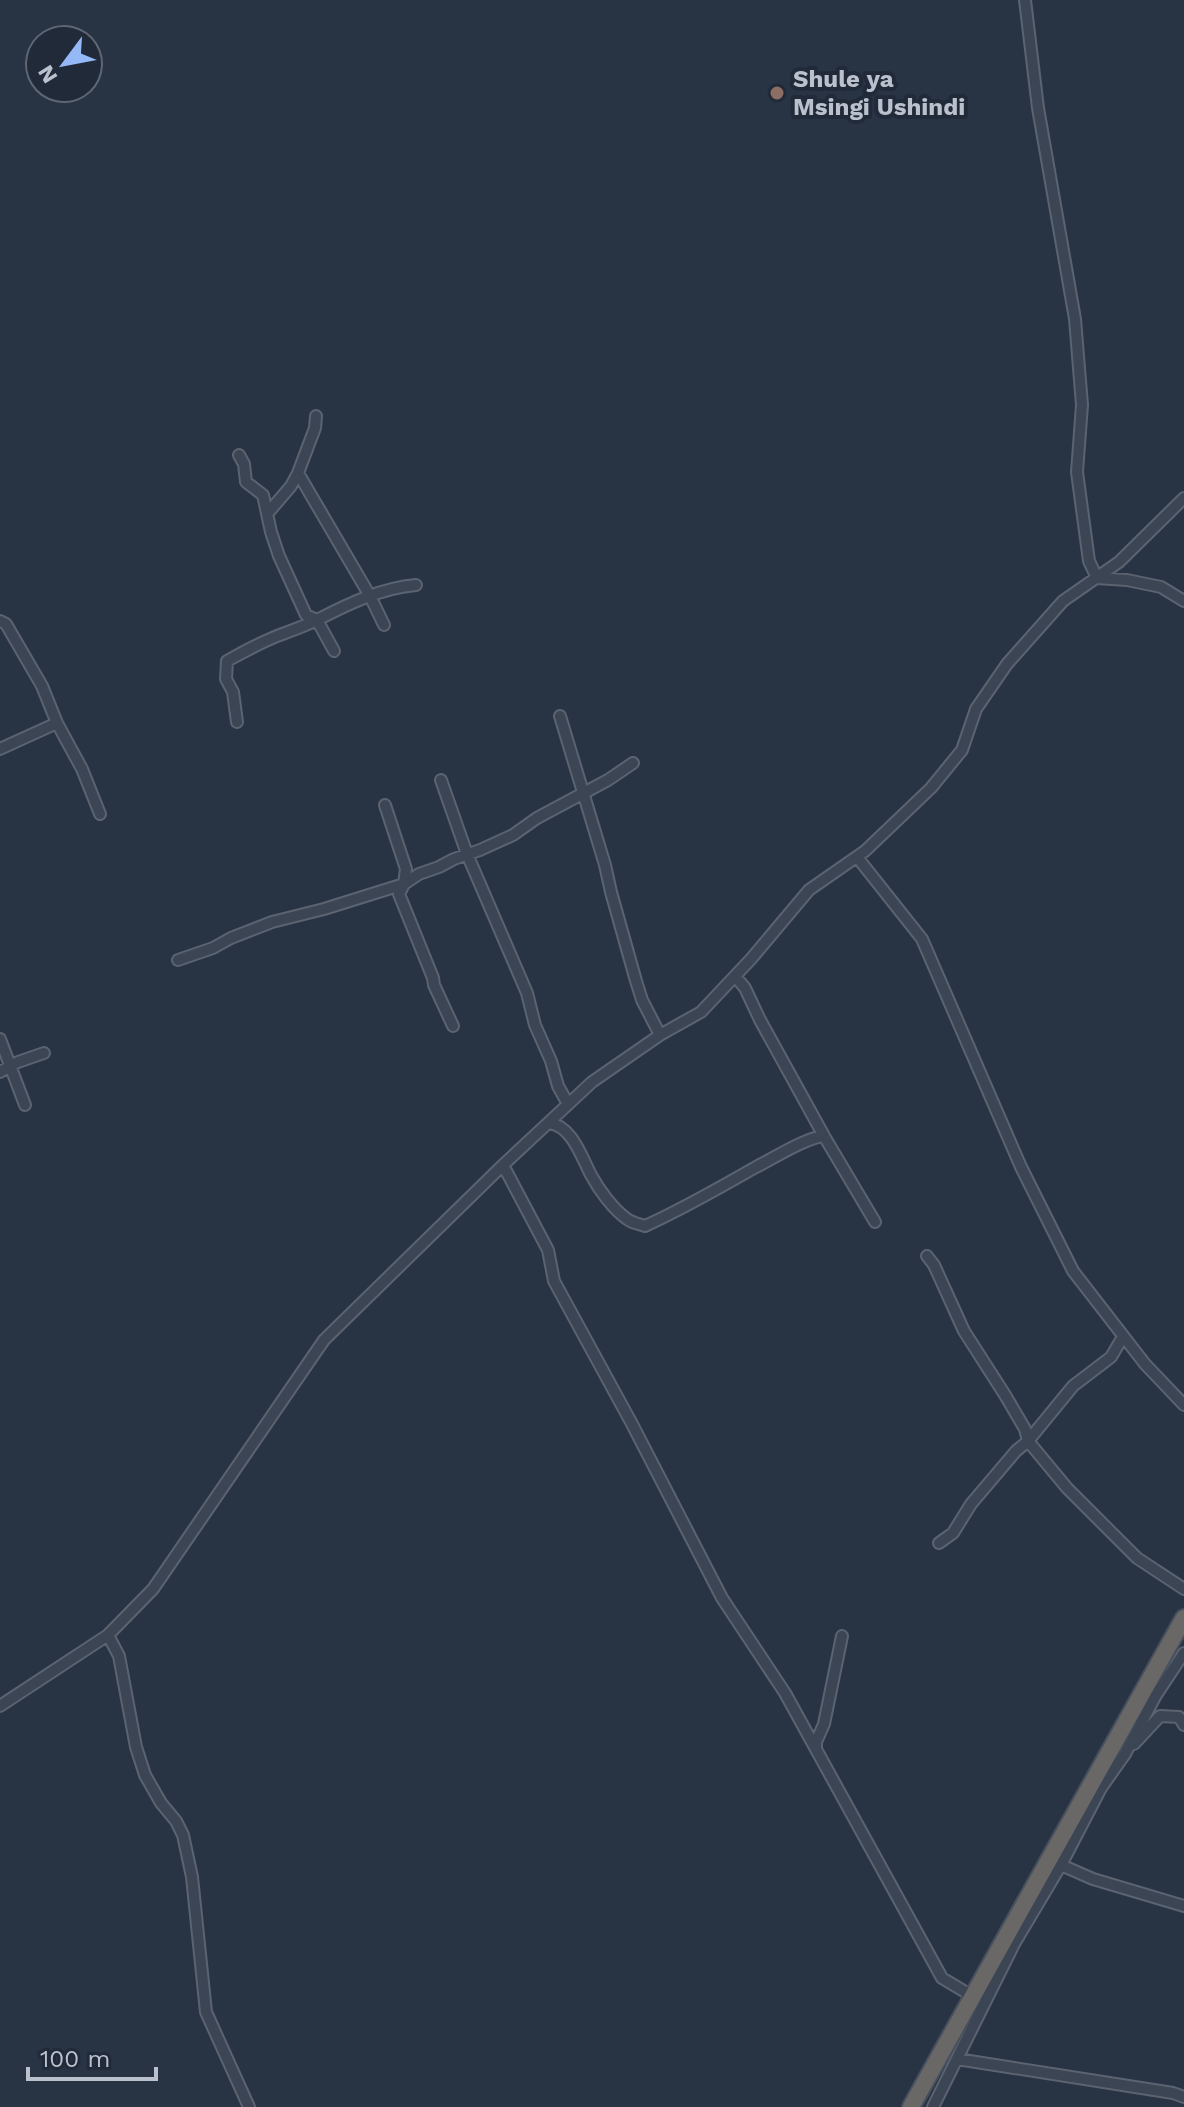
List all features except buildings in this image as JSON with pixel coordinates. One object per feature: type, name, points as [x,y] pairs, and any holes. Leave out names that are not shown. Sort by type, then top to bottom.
[{"type":"highway","points":[[911,2107],[1184,1618]]},
{"type":"street","points":[[1025,0],[1038,108],[1075,319],[1082,405],[1077,472],[1089,561],[1097,578]]},
{"type":"street","points":[[267,514],[298,473],[315,428],[316,416]]},
{"type":"street","points":[[239,455],[244,464],[246,482],[263,495],[279,556],[306,615],[317,620],[334,651]]},
{"type":"street","points":[[298,473],[384,625]]},
{"type":"street","points":[[0,1706],[108,1635],[153,1589],[324,1340],[592,1082],[660,1035],[701,1012],[809,890],[857,857],[931,788],[962,750],[976,709],[1007,664],[1063,601],[1119,562],[1184,498]]},
{"type":"street","points":[[1097,578],[1161,587],[1184,601]]},
{"type":"street","points":[[237,722],[233,692],[226,679],[227,661],[273,637],[370,596],[416,585]]},
{"type":"street","points":[[0,621],[6,624],[42,686],[100,814]]},
{"type":"street","points":[[560,716],[636,981],[660,1035]]},
{"type":"street","points":[[0,749],[57,723]]},
{"type":"street","points":[[178,960],[272,922],[334,907],[404,884],[419,874],[513,835],[633,763]]},
{"type":"street","points":[[441,780],[467,854],[527,993],[535,1025],[568,1104]]},
{"type":"street","points":[[385,805],[406,869],[399,894],[453,1026]]},
{"type":"street","points":[[857,857],[922,939],[1021,1167],[1073,1271],[1145,1364],[1184,1405]]},
{"type":"street","points":[[735,976],[745,988],[824,1136],[875,1222]]},
{"type":"street","points":[[0,1039],[25,1105]]},
{"type":"street","points":[[0,1072],[44,1053]]},
{"type":"street","points":[[549,1123],[559,1124],[566,1133],[612,1205],[629,1221],[645,1226],[780,1154],[824,1136]]},
{"type":"street","points":[[503,1165],[548,1250],[554,1281],[722,1598],[785,1693],[942,1978],[972,1996]]},
{"type":"street","points":[[927,1256],[964,1331],[1025,1429],[1028,1441],[1067,1488],[1137,1558],[1184,1589]]},
{"type":"street","points":[[939,1543],[953,1533],[971,1504],[1073,1386],[1111,1357],[1121,1340]]},
{"type":"street","points":[[108,1635],[119,1656],[136,1747],[145,1775],[183,1835],[192,1877],[206,2012],[249,2107]]},
{"type":"street","points":[[816,1749],[842,1636]]},
{"type":"street","points":[[1125,1754],[1156,1695],[1184,1653]]},
{"type":"street","points":[[933,2107],[1014,1944],[1061,1865],[1101,1788],[1125,1754],[1160,1716],[1179,1717],[1184,1725]]},
{"type":"street","points":[[1061,1865],[1093,1879],[1184,1906]]},
{"type":"street","points":[[957,2059],[1180,2094]]},
{"type":"place","name":"Shule ya Msingi Ushindi","points":[[777,93]]}]
